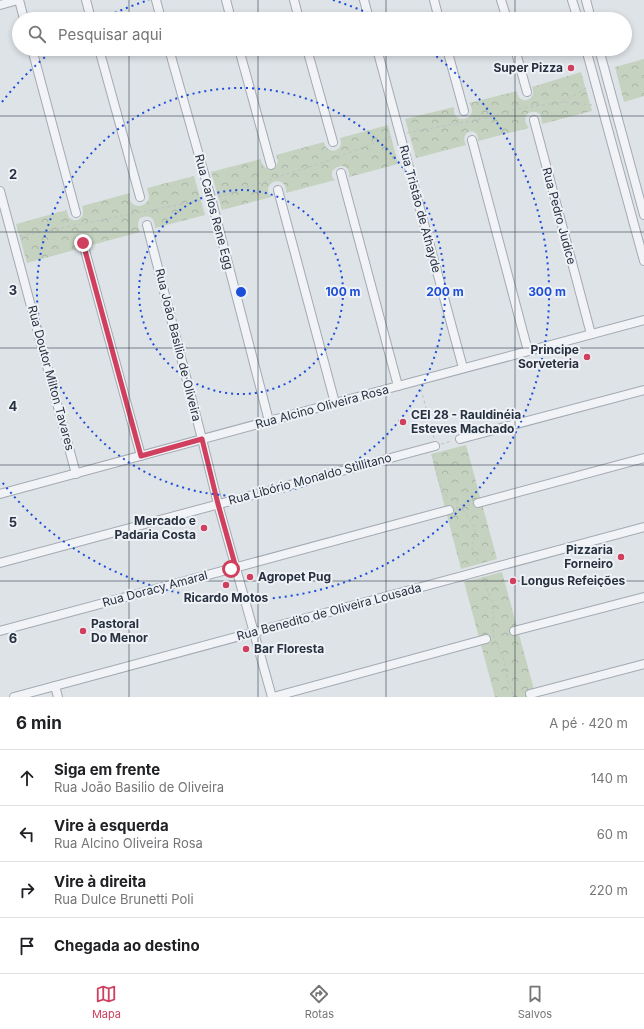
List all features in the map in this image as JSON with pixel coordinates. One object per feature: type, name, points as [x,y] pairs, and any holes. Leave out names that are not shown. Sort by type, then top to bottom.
[{"type":"street","points":[[0,5],[18,0],[22,12]]},
{"type":"street","points":[[86,0],[89,12]]},
{"type":"street","points":[[156,0],[159,12]]},
{"type":"street","points":[[226,0],[229,12]]},
{"type":"street","points":[[294,0],[297,12]]},
{"type":"street","points":[[364,0],[367,12]]},
{"type":"street","points":[[434,0],[437,12]]},
{"type":"street","points":[[502,0],[505,12]]},
{"type":"street","points":[[572,0],[576,12]]},
{"type":"street","points":[[586,0],[589,12]]},
{"type":"street","points":[[34,56],[76,213]]},
{"type":"street","points":[[101,56],[140,197]]},
{"type":"street","name":"Rua Carlos Rene Egg","points":[[171,56],[211,198],[269,421]]},
{"type":"street","points":[[242,56],[272,165]]},
{"type":"street","points":[[309,56],[333,142]]},
{"type":"street","name":"Rua Tristão de Athayde","points":[[379,56],[463,368]]},
{"type":"street","points":[[449,56],[464,111]]},
{"type":"street","points":[[517,56],[527,92]]},
{"type":"street","points":[[588,56],[644,262]]},
{"type":"street","points":[[601,56],[644,215]]},
{"type":"street","points":[[602,108],[615,108]]},
{"type":"street","name":"Rua Pedro Judice","points":[[534,120],[591,334]]},
{"type":"street","points":[[472,140],[528,351]]},
{"type":"street","points":[[341,173],[398,386]]},
{"type":"street","points":[[278,190],[335,403]]},
{"type":"street","name":"Rua Doutor Milton Tavares","points":[[0,191],[76,474]]},
{"type":"street","name":"Rua João Basilio de Oliveira","points":[[147,225],[218,504],[272,697]]},
{"type":"street","points":[[83,243],[141,456]]},
{"type":"street","name":"Rua Alcino Oliveira Rosa","points":[[0,494],[644,320]]},
{"type":"street","points":[[460,439],[644,390]]},
{"type":"street","name":"Rua Libório Monaldo Stillitano","points":[[0,563],[435,444]]},
{"type":"street","points":[[478,503],[644,458]]},
{"type":"street","name":"Rua Doracy Amaral","points":[[0,630],[449,510]]},
{"type":"street","name":"Rua Benedito de Oliveira Lousada","points":[[14,697],[644,527]]},
{"type":"street","points":[[514,632],[644,597]]},
{"type":"street","points":[[272,697],[486,639]]},
{"type":"street","points":[[530,694],[644,664]]},
{"type":"street","points":[[55,686],[58,697]]},
{"type":"path","points":[[562,102],[595,83]]},
{"type":"path","points":[[13,237],[219,197],[327,161],[399,133],[407,133],[484,119],[517,109],[562,102],[602,108]]},
{"type":"path","points":[[419,381],[435,444],[460,439]]},
{"type":"path","points":[[449,510],[478,503]]},
{"type":"green space","points":[[644,59],[644,96],[624,102],[615,67]]},
{"type":"green space","points":[[581,72],[592,111],[542,124],[541,115],[536,112],[531,112],[527,114],[525,120],[529,128],[478,141],[478,136],[476,133],[470,132],[465,136],[464,140],[466,145],[416,158],[405,119],[454,107],[457,117],[461,119],[469,117],[472,109],[469,103],[517,91],[518,96],[521,99],[527,100],[532,96],[532,87]]},
{"type":"green space","points":[[388,125],[398,164],[349,177],[348,169],[340,166],[332,172],[332,177],[335,180],[286,193],[283,183],[279,181],[271,183],[268,191],[271,197],[222,210],[211,172],[261,159],[262,164],[265,167],[272,168],[277,164],[278,160],[276,155],[324,142],[328,149],[332,151],[338,149],[340,146],[340,138]]},
{"type":"green space","points":[[194,176],[205,215],[155,228],[153,219],[147,216],[140,218],[138,222],[140,232],[92,245],[89,236],[81,235],[76,239],[75,244],[78,249],[27,263],[16,224],[67,210],[70,218],[77,220],[82,216],[82,206],[130,193],[131,202],[141,206],[148,201],[149,198],[147,188]]},
{"type":"green space","points":[[466,445],[497,559],[461,569],[431,454]]},
{"type":"green space","points":[[502,572],[536,697],[495,697],[464,582]]},
{"type":"place","name":"Super Pizza","points":[[571,68]]},
{"type":"place","name":"Principe Sorveteria","points":[[587,357]]},
{"type":"place","name":"CEI 28 - Rauldinéia Esteves Machado","points":[[403,422]]},
{"type":"place","name":"Mercado e Padaria Costa","points":[[204,528]]},
{"type":"place","name":"Pizzaria Forneiro","points":[[621,557]]},
{"type":"place","name":"Agropet Pug","points":[[250,577]]},
{"type":"place","name":"Longus Refeições","points":[[513,581]]},
{"type":"place","name":"Ricardo Motos","points":[[226,585]]},
{"type":"place","name":"Pastoral Do Menor","points":[[83,631]]},
{"type":"place","name":"Bar Floresta","points":[[246,649]]},
{"type":"route","points":[[83,243],[141,456],[202,439],[236,568],[231,569]]}]
